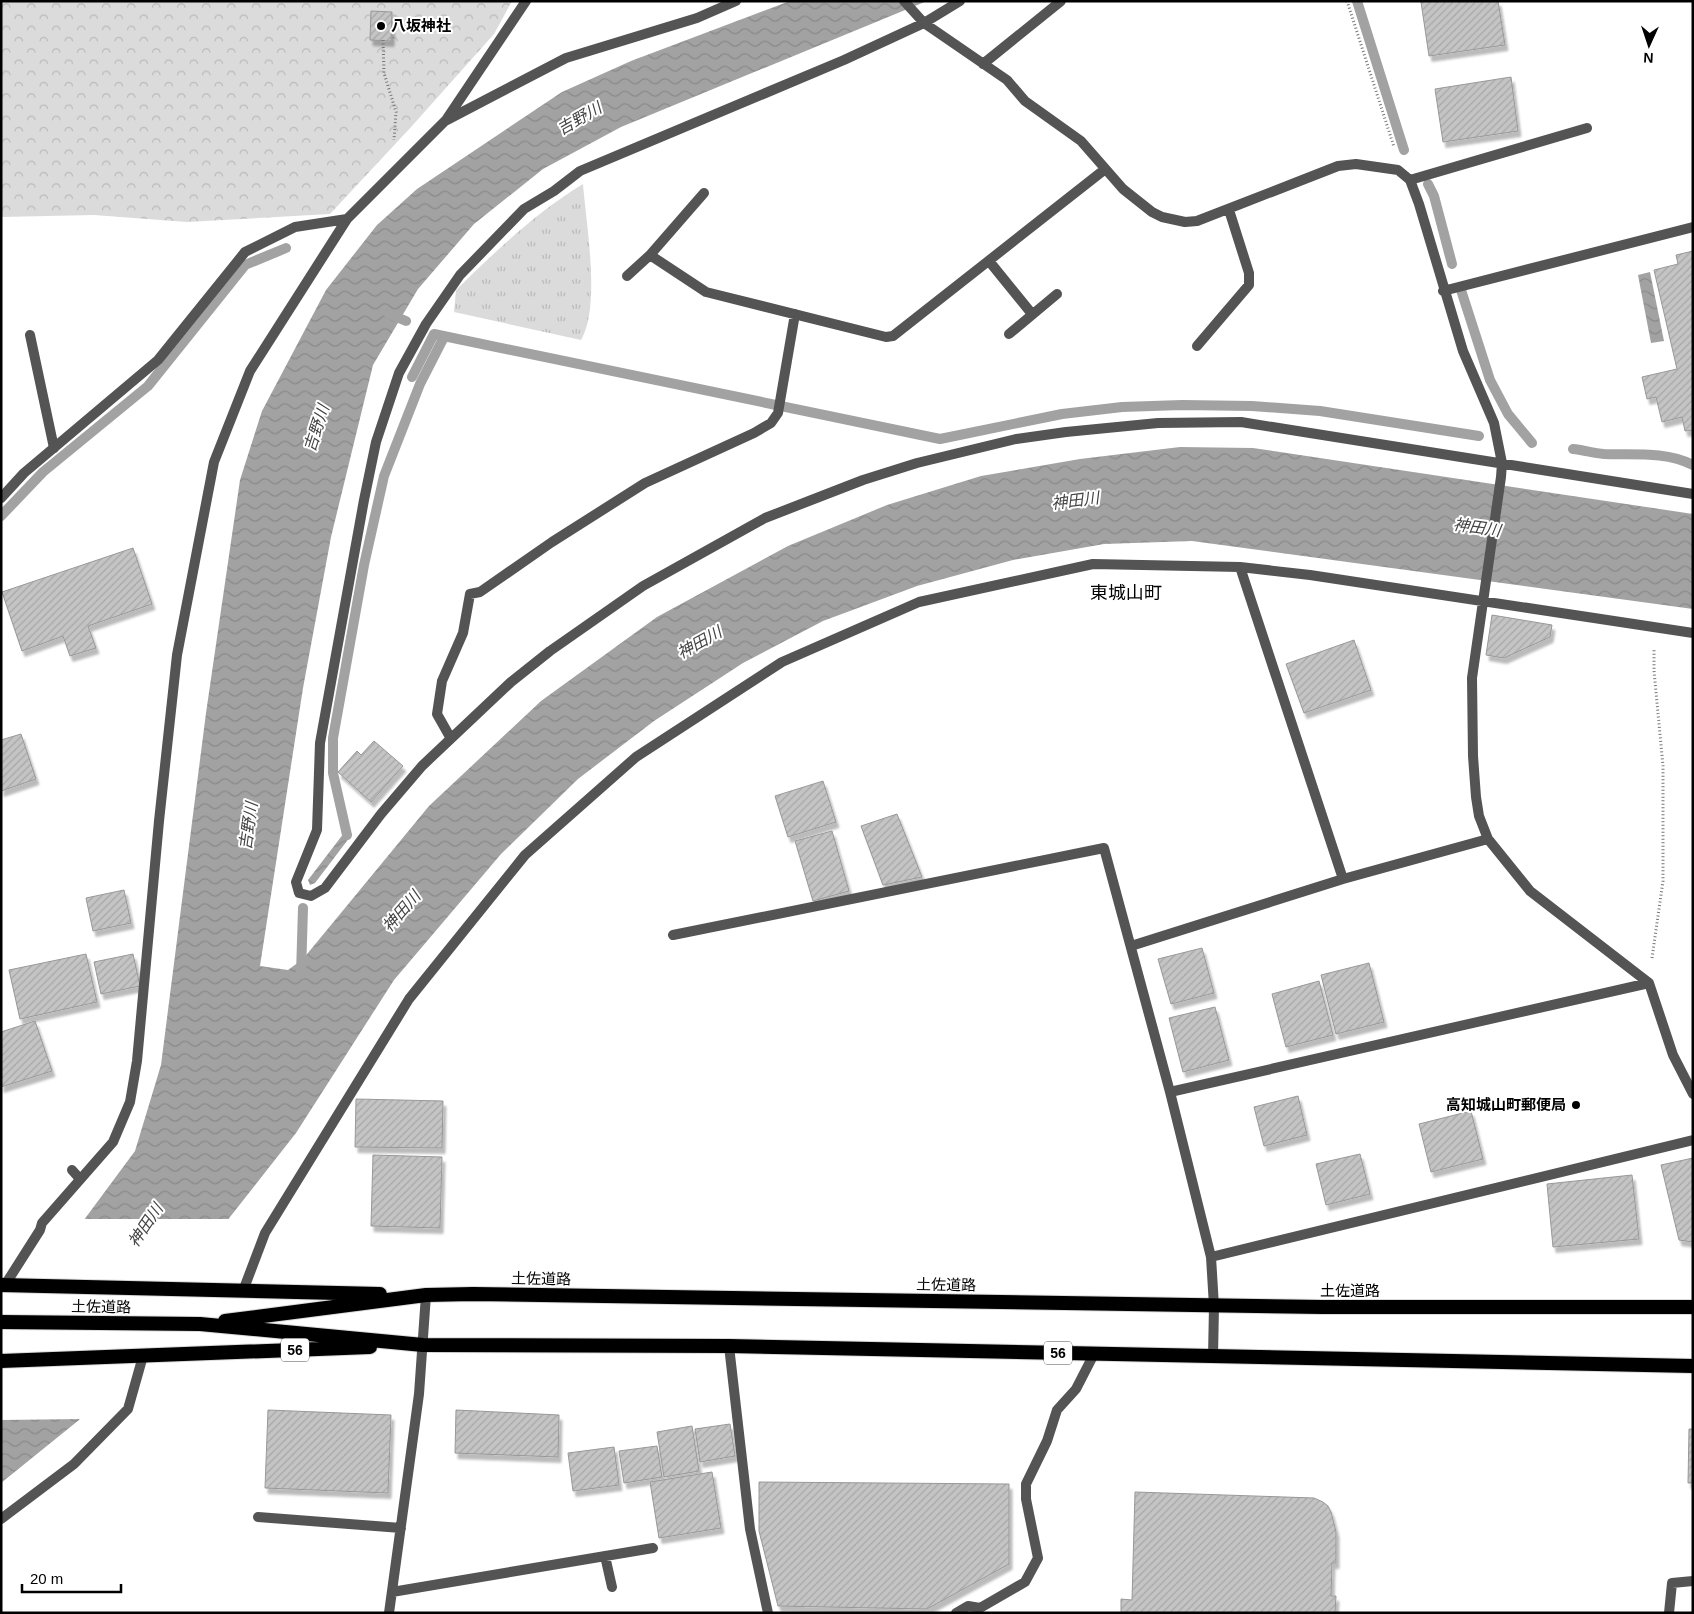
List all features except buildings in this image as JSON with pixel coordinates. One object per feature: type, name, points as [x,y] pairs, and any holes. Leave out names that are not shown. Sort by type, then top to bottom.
[{"type":"highway","name":"56","points":[[7,1285],[426,1295]]},
{"type":"highway","name":"土佐道路","points":[[200,1324],[426,1295],[1214,1306],[1693,1307]]},
{"type":"highway","name":"土佐道路","points":[[1,1322],[200,1324],[423,1345],[729,1346],[1693,1366]]},
{"type":"highway","name":"56","points":[[1,1361],[423,1345]]},
{"type":"street","points":[[7,1285],[42,1223],[112,1142],[130,1102],[137,1061],[159,821],[177,655],[214,462],[250,371],[347,219],[446,120],[526,1]]},
{"type":"street","points":[[446,120],[566,58],[697,18],[736,1]]},
{"type":"street","points":[[904,1],[924,23],[1007,80],[1026,100],[1052,122],[1080,141],[1104,170],[1130,195],[1162,217],[1185,222],[1197,221],[1338,166],[1356,164],[1398,170],[1410,180],[1472,375],[1494,423],[1502,463],[1502,478],[1484,587],[1472,678],[1473,756],[1479,816],[1488,839],[1530,892],[1649,983],[1673,1056],[1693,1094]]},
{"type":"street","points":[[960,1],[924,23],[844,60],[580,171],[554,192],[524,209],[460,275],[426,324],[399,373],[376,442],[320,743],[317,830],[296,882],[300,893],[311,896],[325,888],[381,814],[450,737],[511,682],[550,651],[643,586],[690,558],[765,518],[916,463],[1016,439],[1066,432],[1158,423],[1241,422],[1693,494]]},
{"type":"street","points":[[983,64],[1061,1]]},
{"type":"street","points":[[1410,180],[1587,128]]},
{"type":"street","points":[[650,256],[706,292],[886,337],[893,336],[1104,170]]},
{"type":"street","points":[[628,276],[650,256],[704,193]]},
{"type":"street","points":[[1197,346],[1249,285],[1249,273],[1229,210]]},
{"type":"street","points":[[1,498],[24,473],[158,360],[245,252],[295,227],[347,219]]},
{"type":"street","points":[[1444,291],[1693,227]]},
{"type":"street","points":[[989,261],[1032,314]]},
{"type":"street","points":[[1009,334],[1057,294]]},
{"type":"street","points":[[450,737],[437,714],[442,681],[462,633],[470,594],[480,592],[552,542],[645,483],[754,433],[771,423],[778,412],[795,314]]},
{"type":"street","points":[[30,335],[54,448]]},
{"type":"street","points":[[243,1291],[265,1233],[409,998],[525,855],[636,756],[782,662],[919,602],[1093,564],[1240,567],[1370,582],[1693,633]]},
{"type":"street","points":[[1240,567],[1342,880]]},
{"type":"street","points":[[1132,946],[1342,880],[1488,839]]},
{"type":"street","points":[[673,935],[1104,848],[1132,946],[1211,1257],[1214,1306],[1213,1357]]},
{"type":"street","points":[[1170,1092],[1649,983]]},
{"type":"street","points":[[1211,1257],[1693,1140]]},
{"type":"street","points":[[72,1170],[80,1179]]},
{"type":"street","points":[[389,1613],[419,1394],[426,1295]]},
{"type":"street","points":[[729,1346],[750,1529],[768,1613]]},
{"type":"street","points":[[956,1613],[968,1606],[980,1608],[1025,1582],[1038,1558],[1026,1498],[1026,1484],[1047,1441],[1057,1410],[1076,1389],[1094,1354]]},
{"type":"street","points":[[1,1519],[74,1464],[128,1409],[143,1356]]},
{"type":"street","points":[[258,1517],[401,1528]]},
{"type":"street","points":[[392,1592],[654,1548]]},
{"type":"street","points":[[605,1556],[612,1587]]},
{"type":"street","points":[[1669,1613],[1672,1582],[1693,1581]]},
{"type":"path","points":[[1347,1],[1395,151],[1398,170]]},
{"type":"path","points":[[383,40],[384,73],[396,112],[393,144]]},
{"type":"path","points":[[1649,983],[1663,881],[1663,766],[1654,670],[1655,628]]},
{"type":"green space","points":[[1,1],[512,1],[494,34],[330,214],[187,222],[94,215],[1,217]]},
{"type":"green space","points":[[583,184],[591,264],[591,286],[587,325],[581,340],[454,312],[456,290],[532,220]]},
{"type":"water","points":[[790,1],[927,1],[621,127],[543,169],[474,224],[418,289],[373,365],[331,537],[303,688],[260,966],[288,970],[303,959],[429,806],[541,701],[657,617],[788,546],[887,505],[981,476],[1080,459],[1180,447],[1253,448],[1693,514],[1693,609],[1192,541],[1104,544],[1013,560],[917,586],[823,621],[743,663],[654,721],[578,779],[501,854],[394,980],[296,1133],[230,1217],[79,1420],[1,1483],[1,1332],[135,1151],[161,1065],[206,713],[240,480],[262,411],[326,290],[377,225],[417,189],[562,92],[631,61]]},
{"type":"water","points":[[1650,272],[1664,341],[1651,343],[1638,275]]},
{"type":"water","points":[[344,833],[350,837],[315,883],[310,885],[308,880]]},
{"type":"pier","points":[[82,1219],[232,1219],[83,1419],[1,1420],[1,1328]]},
{"type":"waterway","points":[[1357,1],[1404,150]]},
{"type":"waterway","points":[[1428,184],[1434,196],[1452,264]]},
{"type":"waterway","points":[[1,516],[43,472],[148,386],[245,265],[286,248]]},
{"type":"waterway","points":[[1461,290],[1490,380],[1508,414],[1532,443]]},
{"type":"waterway","points":[[389,314],[406,321]]},
{"type":"waterway","points":[[412,377],[434,334],[940,439],[1062,414],[1122,407],[1182,405],[1252,406],[1320,411],[1479,436]]},
{"type":"waterway","points":[[347,835],[333,773],[333,738],[364,565],[384,476],[420,384],[444,337]]},
{"type":"waterway","points":[[1573,449],[1604,454],[1661,456],[1693,465]]},
{"type":"waterway","points":[[301,974],[303,908]]},
{"type":"place","name":"八坂神社","points":[[381,26]]},
{"type":"place","name":"高知城山町郵便局","points":[[1576,1105]]},
{"type":"district","name":"東城山町","points":[[1126,593]]},
{"type":"water label","name":"吉野川","points":[[579,118]]},
{"type":"water label","name":"吉野川","points":[[316,428]]},
{"type":"water label","name":"神田川","points":[[1075,500]]},
{"type":"water label","name":"神田川","points":[[1477,527]]},
{"type":"water label","name":"神田川","points":[[699,642]]},
{"type":"water label","name":"吉野川","points":[[248,826]]},
{"type":"water label","name":"神田川","points":[[401,911]]},
{"type":"water label","name":"神田川","points":[[145,1225]]}]
